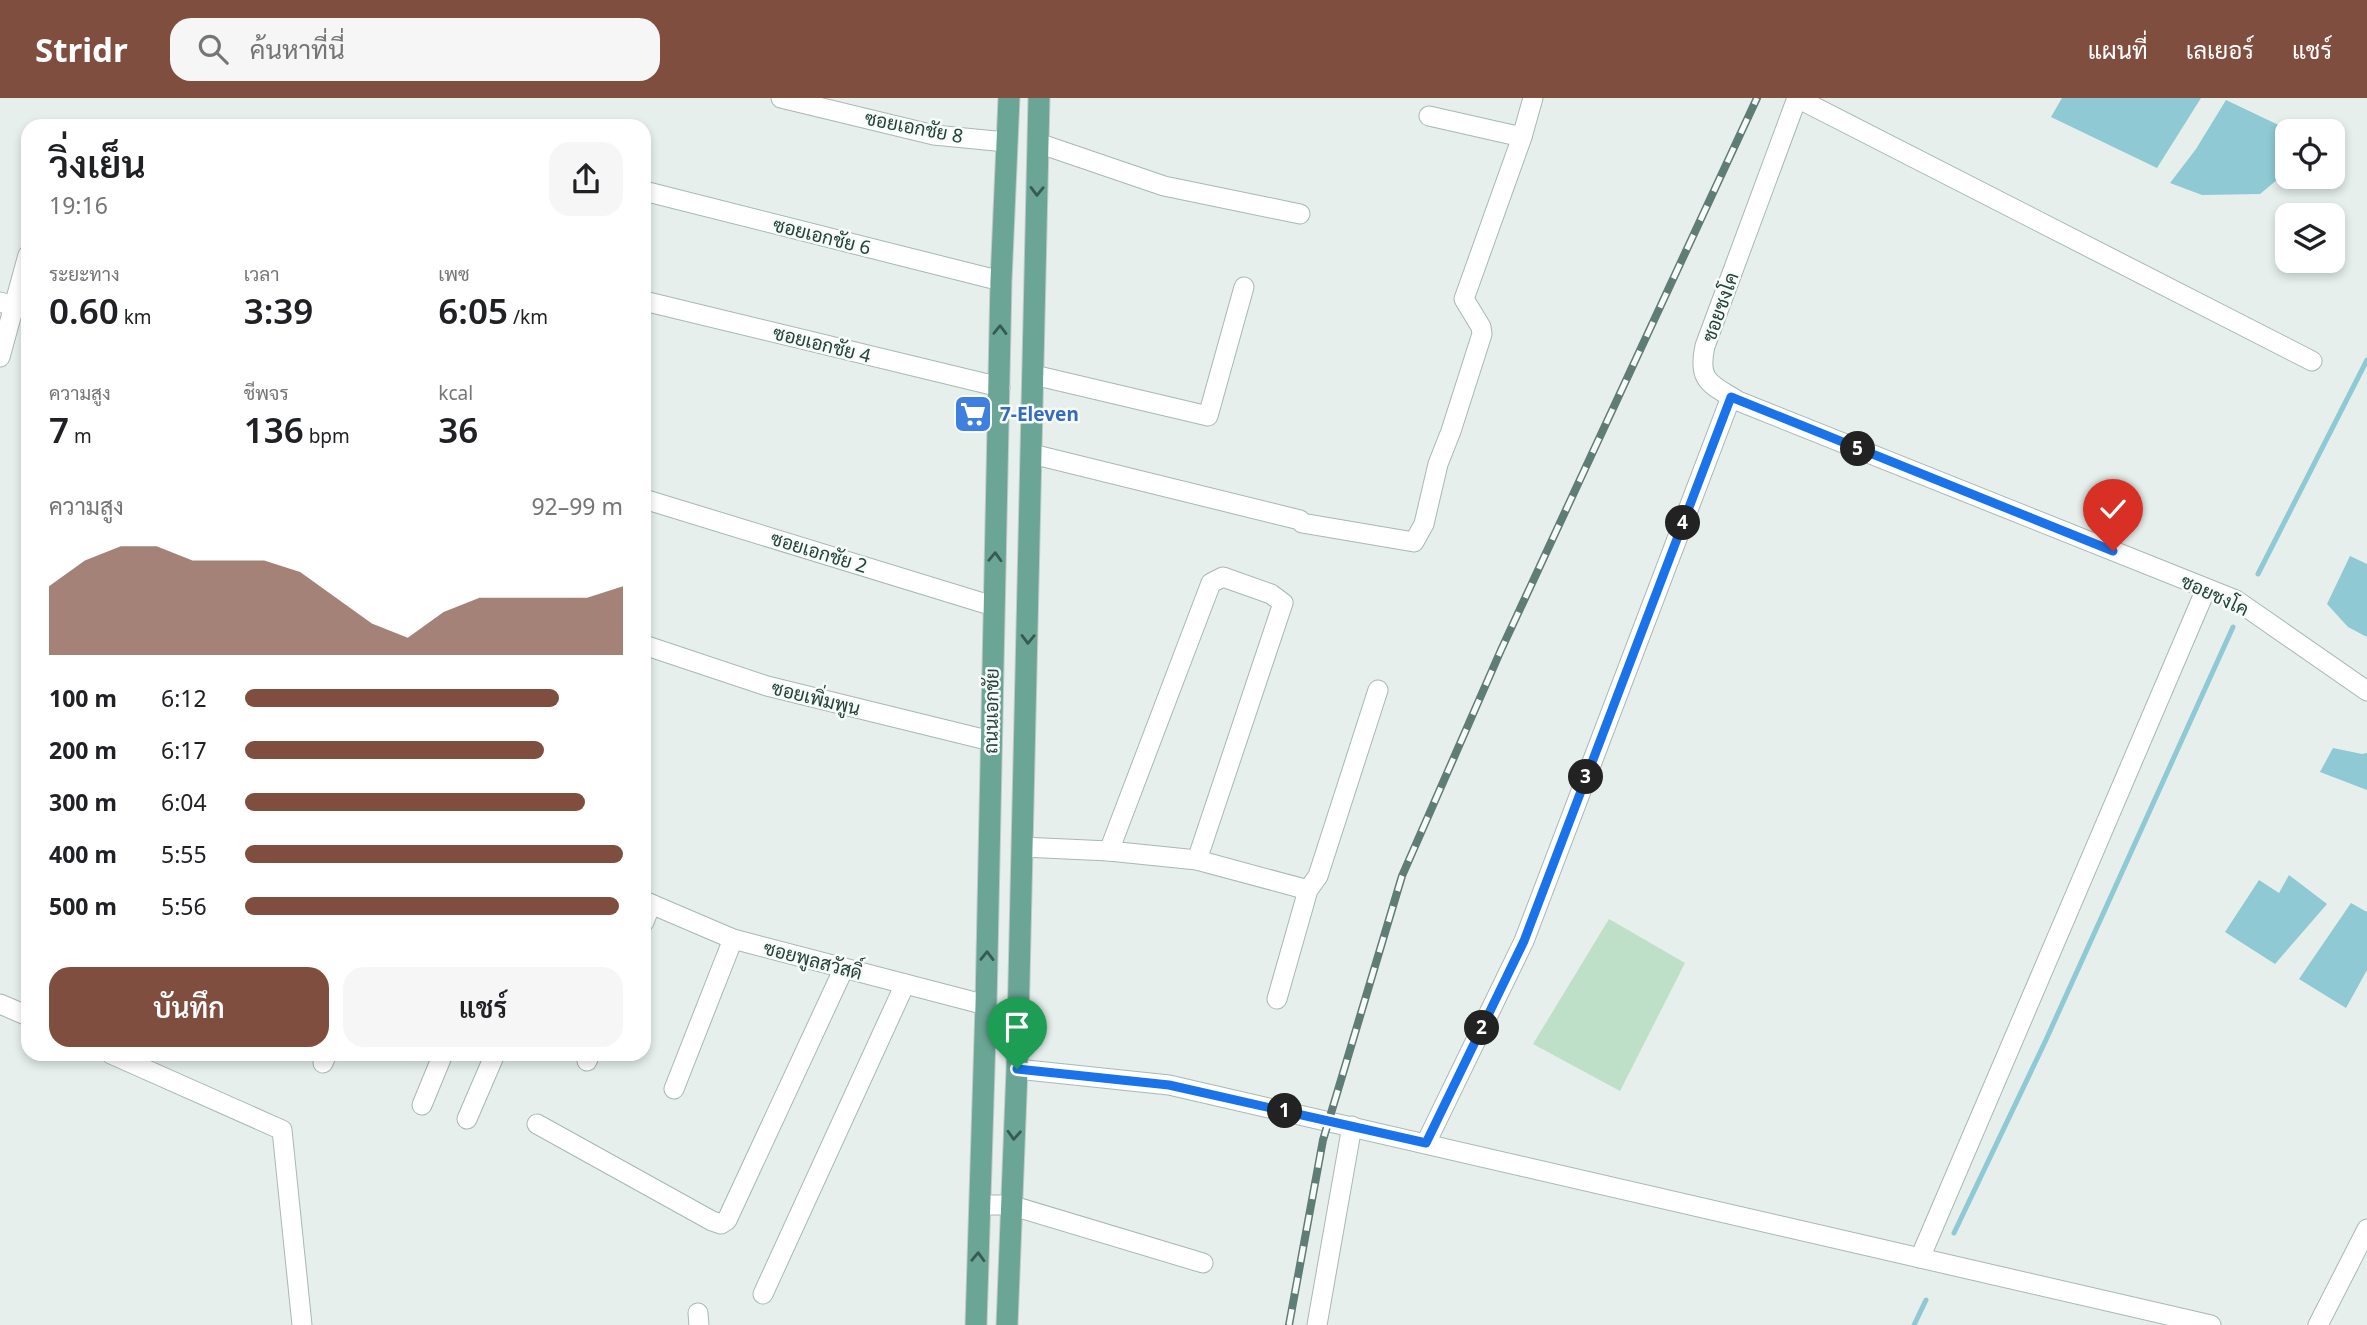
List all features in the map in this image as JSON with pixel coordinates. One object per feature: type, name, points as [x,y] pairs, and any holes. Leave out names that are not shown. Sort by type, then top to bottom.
[{"type":"main road","name":"ถนนเอกชัย","points":[[976,1325],[986,1005],[1001,281],[1009,98]]},
{"type":"main road","name":"ถนนเอกชัย","points":[[1007,1325],[1023,847],[1040,98]]},
{"type":"street","name":"ซอยเอกชัย 8","points":[[781,98],[934,135],[1006,142]]},
{"type":"street","points":[[1032,454],[1300,520],[1302,523],[1415,542],[1424,524],[1438,464],[1482,334],[1481,327],[1464,299],[1522,137],[1533,98]]},
{"type":"street","points":[[1797,98],[2312,361]]},
{"type":"street","name":"ซอยชงโค","points":[[1797,98],[1706,346],[1701,364],[1708,383],[1731,397],[2236,600],[2367,691]]},
{"type":"street","points":[[1429,116],[1522,137]]},
{"type":"street","points":[[1038,143],[1164,186],[1300,214]]},
{"type":"street","name":"ซอยเอกชัย 6","points":[[651,193],[1001,281]]},
{"type":"street","points":[[0,357],[21,280]]},
{"type":"street","points":[[1034,375],[1208,416],[1244,287]]},
{"type":"street","name":"ซอยเอกชัย 4","points":[[651,303],[1000,387]]},
{"type":"street","points":[[1426,1143],[1524,941],[1731,397]]},
{"type":"street","name":"ซอยเอกชัย 2","points":[[651,501],[993,606]]},
{"type":"street","points":[[1109,851],[1211,583],[1223,577],[1271,594],[1283,603],[1197,859]]},
{"type":"street","points":[[1920,1258],[2206,589]]},
{"type":"street","name":"ซอยเพิ่มพูน","points":[[651,647],[767,686],[991,740]]},
{"type":"street","points":[[1278,999],[1308,890],[1318,876],[1378,690]]},
{"type":"street","points":[[1023,847],[1197,859],[1308,890]]},
{"type":"street","name":"ซอยพูลสวัสดิ์","points":[[651,911],[733,939],[986,1005]]},
{"type":"street","points":[[674,1089],[733,939]]},
{"type":"street","points":[[537,1124],[721,1224],[727,1220],[844,968]]},
{"type":"street","points":[[764,1294],[905,984]]},
{"type":"street","points":[[0,1004],[21,1013]]},
{"type":"street","points":[[127,1061],[282,1130],[302,1325]]},
{"type":"street","points":[[422,1105],[440,1061]]},
{"type":"street","points":[[467,1119],[492,1061]]},
{"type":"street","points":[[1017,1069],[1169,1085],[2211,1325]]},
{"type":"street","points":[[1317,1325],[1352,1126]]},
{"type":"street","points":[[980,1205],[1010,1205],[1203,1264]]},
{"type":"street","points":[[2318,1325],[2367,1229]]},
{"type":"green space","points":[[1609,919],[1685,963],[1620,1091],[1533,1044]]},
{"type":"water","points":[[2062,98],[2201,98],[2157,168],[2051,117]]},
{"type":"water","points":[[2226,100],[2275,123],[2275,182],[2260,194],[2202,195],[2170,183],[2196,149]]},
{"type":"water","points":[[2350,556],[2367,564],[2367,637],[2348,627],[2327,604]]},
{"type":"water","points":[[2333,748],[2367,753],[2367,790],[2320,772]]},
{"type":"water","points":[[2289,875],[2327,904],[2275,964],[2225,932],[2259,880],[2279,893]]},
{"type":"water","points":[[2351,903],[2367,912],[2367,970],[2346,1008],[2299,979]]},
{"type":"waterway","points":[[2258,574],[2367,360]]},
{"type":"waterway","points":[[1954,1233],[2045,1042],[2233,627]]},
{"type":"waterway","points":[[1914,1325],[1926,1300]]},
{"type":"railway","points":[[1289,1325],[1323,1140],[1402,876],[1501,650],[1757,98]]},
{"type":"place","name":"7-Eleven","points":[[973,414]]},
{"type":"route","points":[[1017,1069],[1169,1085],[1426,1143],[1524,941],[1731,397],[2113,551]]}]
